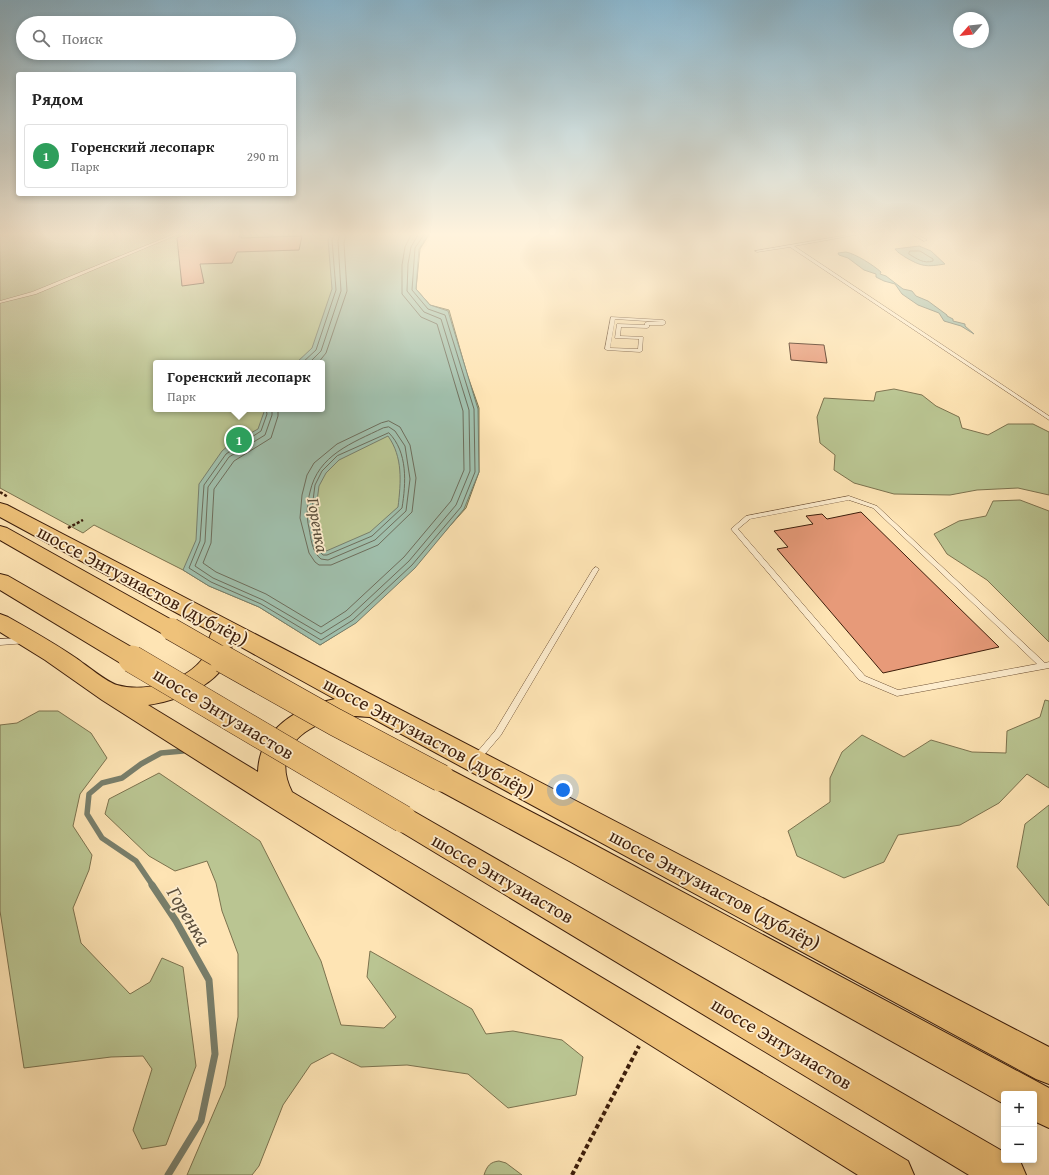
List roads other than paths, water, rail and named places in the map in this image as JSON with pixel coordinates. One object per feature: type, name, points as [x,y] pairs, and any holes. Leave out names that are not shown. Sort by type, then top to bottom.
[{"type":"main road","name":"шоссе Энтузиастов (дублёр)","points":[[0,509],[1049,1066]]},
{"type":"main road","points":[[0,532],[335,722],[580,852],[1017,1091]]},
{"type":"main road","name":"шоссе Энтузиастов","points":[[0,581],[1006,1175]]},
{"type":"main road","points":[[0,622],[53,654],[112,694],[282,800],[894,1175]]},
{"type":"main road","points":[[112,694],[134,696],[157,695],[180,688],[199,676],[213,662],[220,648],[219,634],[212,622]]},
{"type":"main road","points":[[282,800],[273,782],[271,764],[278,746],[291,729],[309,717],[331,709],[354,706],[374,708]]},
{"type":"main road","points":[[1037,1102],[1049,1108]]},
{"type":"lane","points":[[0,302],[34,293],[46,288]]},
{"type":"lane","points":[[854,288],[1049,418]]},
{"type":"lane","points":[[613,318],[663,321],[663,324],[647,323],[647,327],[619,325],[617,337],[641,338],[640,351],[607,349],[613,318]]},
{"type":"lane","points":[[849,498],[875,507],[1046,666],[897,693],[862,678],[734,529],[748,517],[849,498]]},
{"type":"lane","points":[[474,761],[498,733],[596,569]]},
{"type":"lane","points":[[0,642],[28,640]]},
{"type":"water","points":[[416,288],[430,305],[448,311],[478,409],[479,472],[464,509],[415,568],[356,623],[320,645],[259,607],[209,586],[183,570],[196,540],[199,484],[222,451],[229,445],[258,429],[264,412],[325,412],[325,360],[299,360],[312,348],[332,289]],"holes":[[[388,436],[396,452],[400,470],[398,507],[370,532],[324,552],[315,516],[319,486],[326,473],[339,460]]]},
{"type":"water","points":[[898,288],[912,291],[916,296],[928,301],[953,319],[953,321],[965,324],[965,326],[974,334],[961,326],[944,321],[939,313],[918,305],[902,294]]},
{"type":"waterway","name":"Горенка","points":[[153,886],[136,861],[102,838],[87,814],[89,794],[102,783],[122,778],[141,764],[161,753],[183,751]]},
{"type":"waterway","name":"Горенка","points":[[152,885],[176,921],[209,980],[215,1054],[201,1121],[168,1175]]},
{"type":"place","name":"Горенский лесопарк","points":[[239,440]]}]
